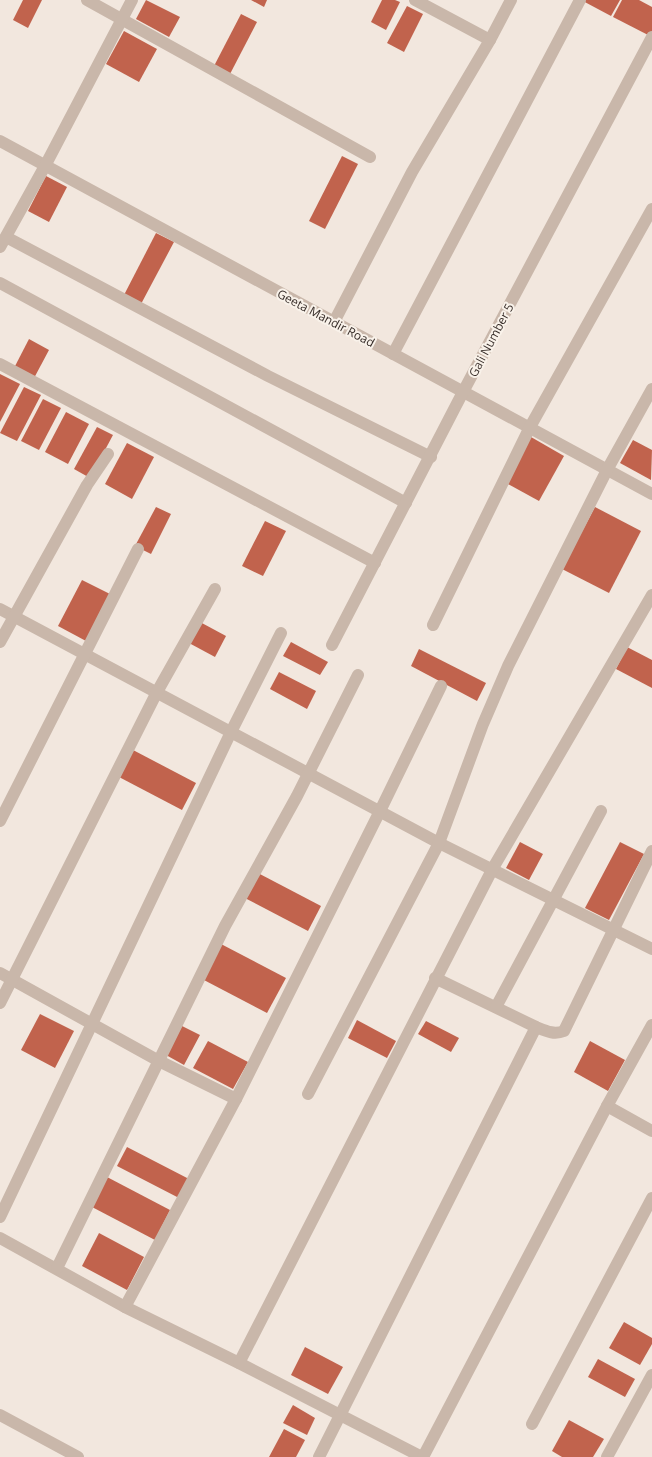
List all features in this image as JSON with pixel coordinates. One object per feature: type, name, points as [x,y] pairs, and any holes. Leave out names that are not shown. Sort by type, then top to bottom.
[{"type":"street","points":[[86,0],[370,157]]},
{"type":"street","points":[[132,0],[3,242],[431,457]]},
{"type":"street","points":[[415,0],[490,40]]},
{"type":"street","points":[[334,322],[412,172],[490,40],[511,0]]},
{"type":"street","points":[[392,354],[580,0]]},
{"type":"street","name":"Gali Number 5","points":[[332,645],[463,392],[652,37]]},
{"type":"street","name":"Geeta Mandir Road","points":[[0,141],[652,494]]},
{"type":"street","points":[[433,625],[530,427],[652,209]]},
{"type":"street","points":[[0,282],[406,503]]},
{"type":"street","points":[[0,364],[375,563]]},
{"type":"street","points":[[308,1094],[439,842],[483,724],[508,666],[606,470],[652,389]]},
{"type":"street","points":[[0,642],[87,485],[108,454]]},
{"type":"street","points":[[0,821],[138,549]]},
{"type":"street","points":[[0,1003],[157,692],[215,589]]},
{"type":"street","points":[[239,1363],[492,868],[652,594]]},
{"type":"street","points":[[0,608],[439,842],[652,949]]},
{"type":"street","points":[[0,1217],[231,732],[281,633]]},
{"type":"street","points":[[57,1268],[226,926],[358,675]]},
{"type":"street","points":[[126,1307],[236,1099],[441,686]]},
{"type":"street","points":[[496,1007],[601,811]]},
{"type":"street","points":[[435,978],[536,1027],[558,1034],[564,1031],[612,929],[652,851]]},
{"type":"street","points":[[0,974],[159,1061],[236,1099]]},
{"type":"street","points":[[0,1238],[126,1307],[422,1457],[652,1024]]},
{"type":"street","points":[[320,1457],[536,1027]]},
{"type":"street","points":[[607,1106],[652,1131]]},
{"type":"street","points":[[532,1424],[652,1198]]},
{"type":"street","points":[[607,1457],[652,1376]]},
{"type":"street","points":[[0,1415],[78,1457]]},
{"type":"building","points":[[23,0],[42,0],[28,28],[13,20]]},
{"type":"building","points":[[146,0],[180,17],[169,37],[136,19]]},
{"type":"building","points":[[251,0],[267,0],[264,7]]},
{"type":"building","points":[[382,0],[400,2],[386,30],[371,22]]},
{"type":"building","points":[[581,0],[620,0],[611,16]]},
{"type":"building","points":[[622,0],[639,0],[652,7],[652,31],[650,36],[613,17]]},
{"type":"building","points":[[407,6],[423,14],[404,52],[387,43]]},
{"type":"building","points":[[241,14],[257,22],[230,74],[214,66]]},
{"type":"building","points":[[124,31],[157,49],[139,82],[106,64]]},
{"type":"building","points":[[342,156],[358,164],[325,229],[309,221]]},
{"type":"building","points":[[46,176],[67,187],[49,222],[28,211]]},
{"type":"building","points":[[156,233],[174,242],[141,304],[124,295]]},
{"type":"building","points":[[29,339],[49,350],[33,380],[13,370]]},
{"type":"building","points":[[0,374],[20,384],[0,422]]},
{"type":"building","points":[[24,387],[41,395],[17,441],[0,433]]},
{"type":"building","points":[[43,399],[61,408],[39,450],[21,441]]},
{"type":"building","points":[[66,412],[89,424],[68,464],[45,452]]},
{"type":"building","points":[[97,427],[113,435],[90,478],[74,469]]},
{"type":"building","points":[[531,437],[564,456],[539,501],[506,483]]},
{"type":"building","points":[[633,440],[652,450],[651,480],[620,463]]},
{"type":"building","points":[[127,443],[154,457],[132,499],[105,484]]},
{"type":"building","points":[[156,507],[171,514],[151,554],[135,546]]},
{"type":"building","points":[[595,507],[641,531],[609,593],[562,569]]},
{"type":"building","points":[[265,521],[286,531],[263,576],[242,566]]},
{"type":"building","points":[[82,580],[110,594],[86,641],[58,626]]},
{"type":"building","points":[[200,622],[226,636],[215,657],[189,643]]},
{"type":"building","points":[[291,642],[328,662],[320,675],[283,656]]},
{"type":"building","points":[[627,647],[652,660],[652,688],[616,669]]},
{"type":"building","points":[[419,649],[486,683],[477,701],[411,666]]},
{"type":"building","points":[[279,672],[316,691],[307,709],[270,689]]},
{"type":"building","points":[[133,750],[196,783],[182,810],[119,777]]},
{"type":"building","points":[[520,842],[543,854],[529,880],[506,868]]},
{"type":"building","points":[[620,842],[644,854],[609,920],[585,908]]},
{"type":"building","points":[[256,872],[321,906],[308,931],[243,897]]},
{"type":"building","points":[[221,944],[286,978],[267,1013],[202,979]]},
{"type":"building","points":[[40,1014],[74,1031],[55,1068],[21,1050]]},
{"type":"building","points":[[357,1020],[396,1041],[387,1058],[348,1038]]},
{"type":"building","points":[[426,1021],[459,1038],[451,1052],[418,1034]]},
{"type":"building","points":[[182,1026],[200,1035],[184,1065],[166,1055]]},
{"type":"building","points":[[208,1041],[248,1062],[233,1089],[193,1068]]},
{"type":"building","points":[[590,1041],[625,1060],[608,1091],[574,1072]]},
{"type":"building","points":[[127,1147],[189,1179],[179,1198],[117,1166]]},
{"type":"building","points":[[107,1177],[170,1210],[155,1240],[92,1207]]},
{"type":"building","points":[[99,1233],[144,1257],[127,1290],[82,1266]]},
{"type":"building","points":[[624,1322],[652,1338],[652,1344],[640,1365],[609,1348]]},
{"type":"building","points":[[305,1347],[343,1367],[328,1394],[291,1375]]},
{"type":"building","points":[[598,1359],[635,1379],[625,1397],[588,1377]]},
{"type":"building","points":[[293,1405],[315,1418],[307,1435],[283,1423]]},
{"type":"building","points":[[569,1420],[604,1439],[593,1457],[562,1457],[552,1451]]},
{"type":"building","points":[[284,1429],[305,1440],[296,1457],[269,1457]]}]
